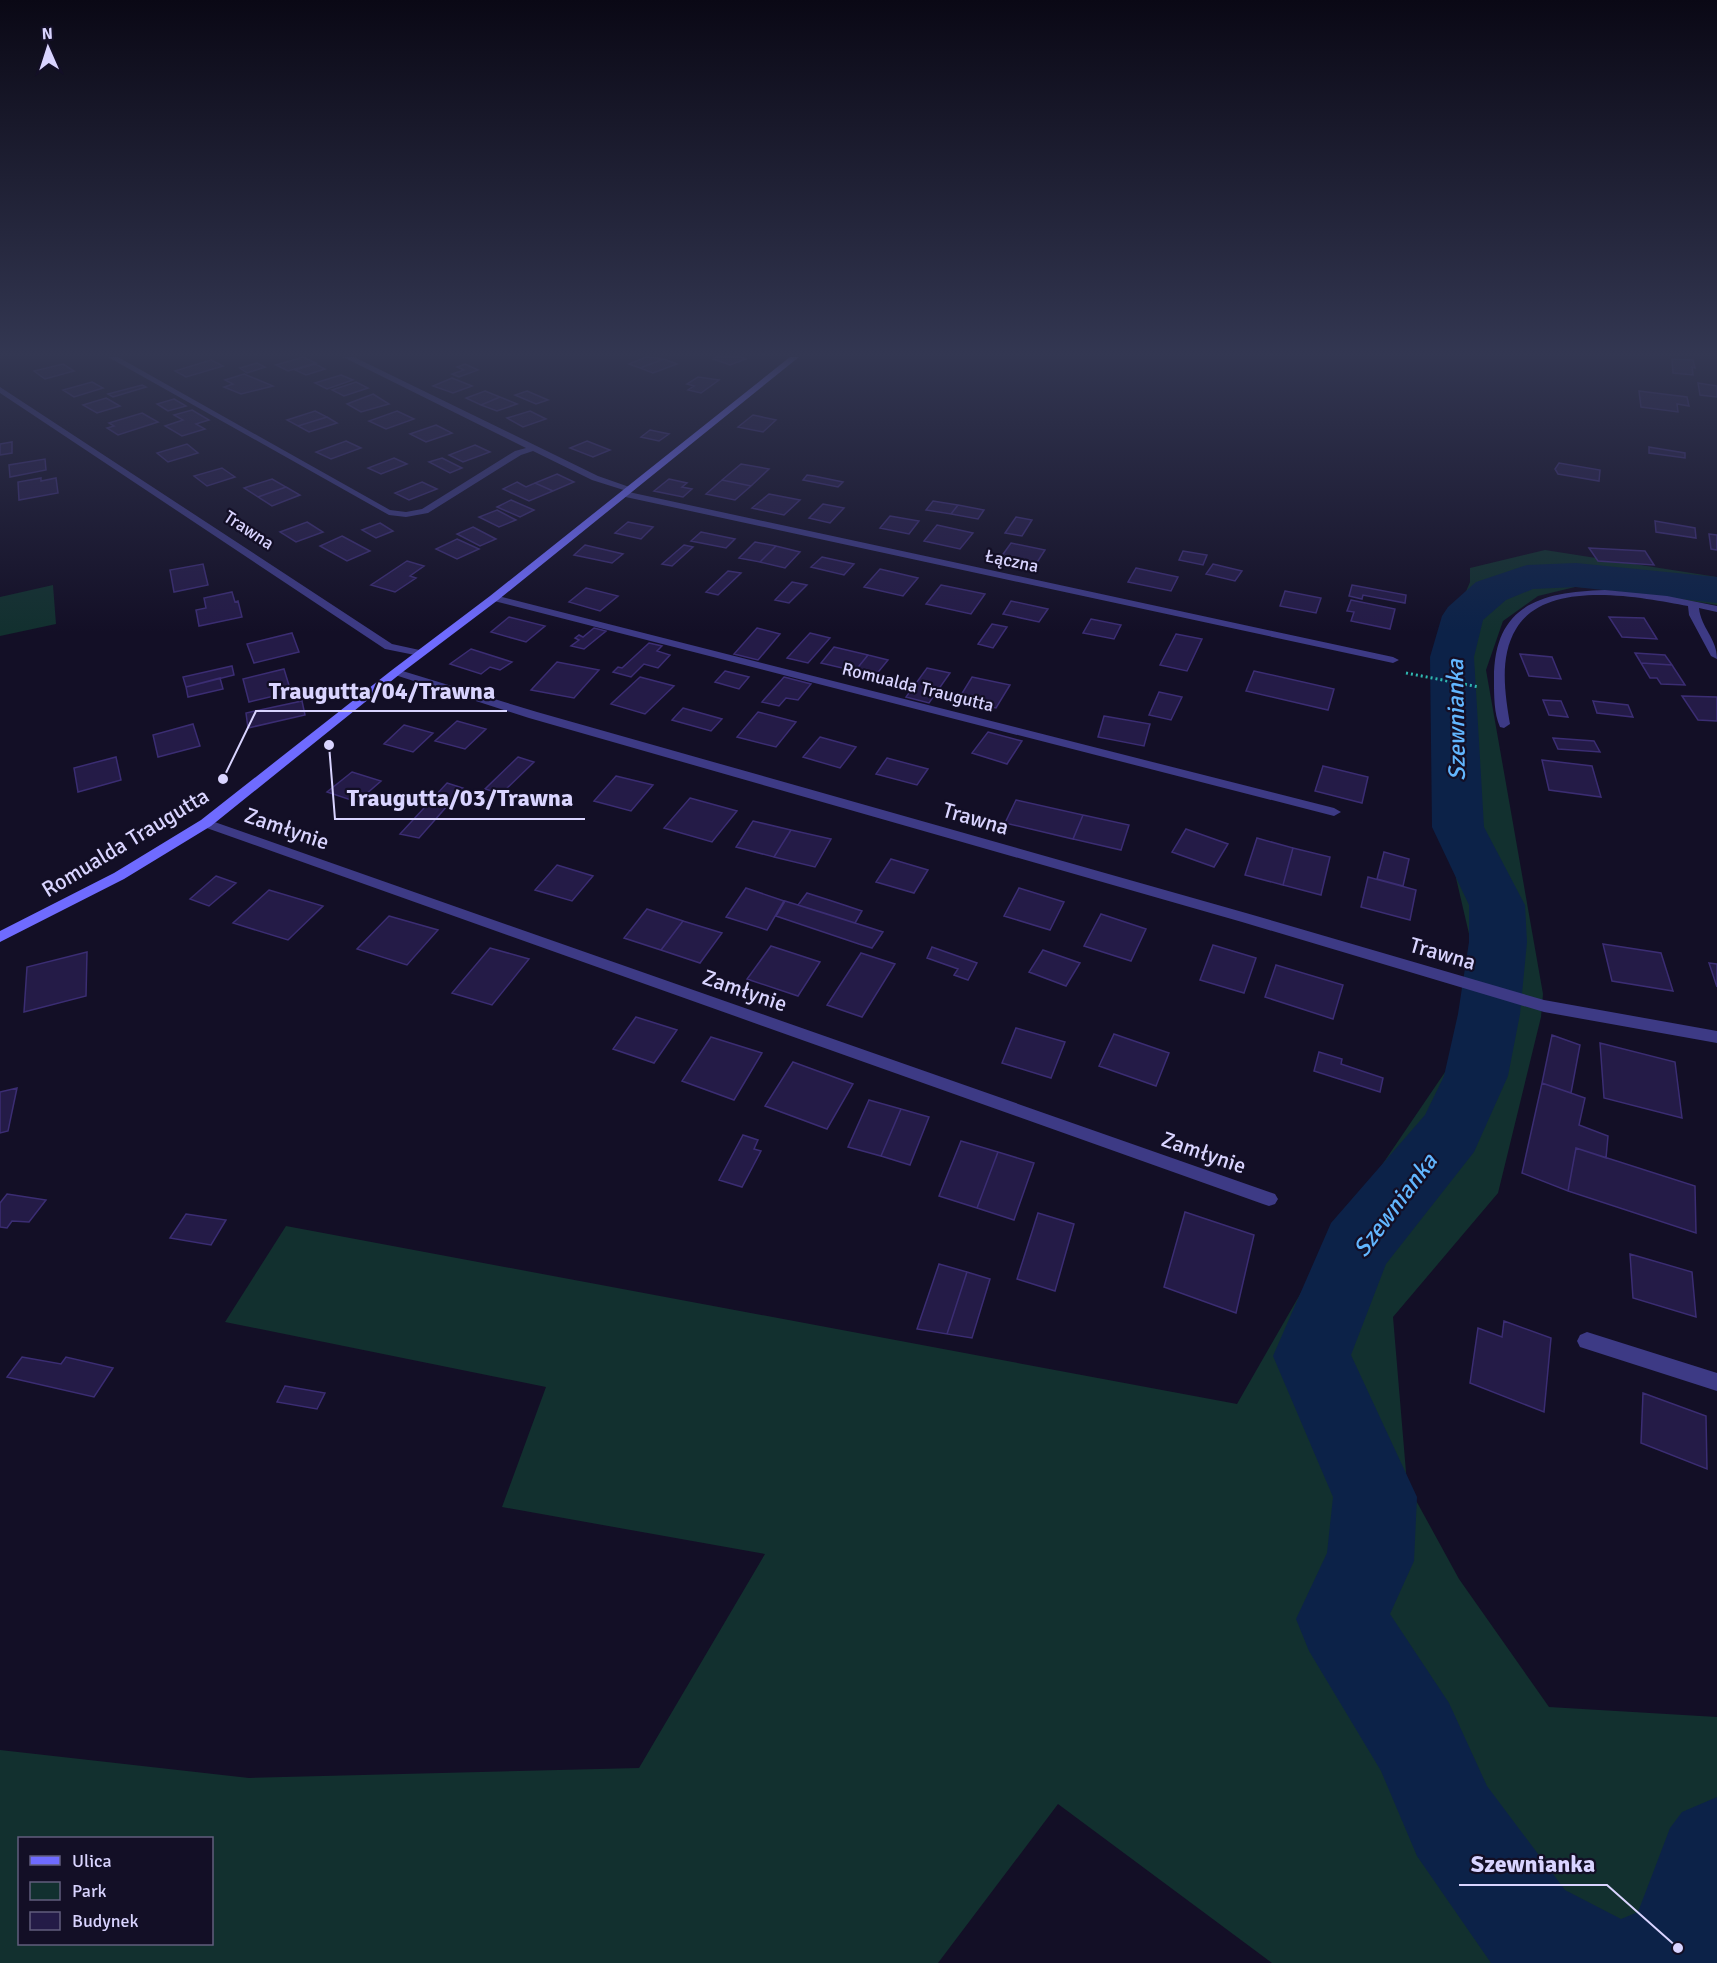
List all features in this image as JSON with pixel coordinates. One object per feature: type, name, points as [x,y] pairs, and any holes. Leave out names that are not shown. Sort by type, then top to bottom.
[{"type":"main road","name":"Romualda Traugutta","points":[[0,937],[119,876],[206,823],[420,653],[494,598],[680,449]]},
{"type":"street","name":"Trawna","points":[[91,449],[389,647],[420,653]]},
{"type":"street","points":[[275,449],[387,512],[409,516],[425,511],[518,453],[532,449]]},
{"type":"street","name":"Łączna","points":[[535,449],[627,491],[1393,660]]},
{"type":"street","points":[[1504,724],[1498,691],[1499,670],[1510,628],[1523,613],[1540,602],[1559,595],[1590,592],[1651,597],[1717,609]]},
{"type":"street","name":"Romualda Traugutta","points":[[494,598],[1334,812]]},
{"type":"street","points":[[1693,604],[1694,615],[1717,656]]},
{"type":"street","name":"Trawna","points":[[396,672],[544,719],[1544,1006],[1717,1037]]},
{"type":"street","name":"Zamłynie","points":[[206,823],[1269,1199]]},
{"type":"street","points":[[1587,1341],[1717,1382]]},
{"type":"path","points":[[1417,675],[1498,691]]},
{"type":"green space","points":[[1545,550],[1717,577],[1717,605],[1622,590],[1575,587],[1538,596],[1503,621],[1486,670],[1543,994],[1541,1017],[1498,1193],[1393,1317],[1407,1484],[1459,1579],[1549,1707],[1717,1717],[1717,1963],[1272,1963],[1058,1804],[938,1963],[0,1963],[0,1750],[249,1778],[639,1768],[765,1554],[502,1507],[546,1387],[225,1322],[286,1226],[1237,1404],[1333,1237],[1458,1053],[1473,951],[1456,878],[1437,758],[1434,667],[1470,582],[1470,568]]},
{"type":"green space","points":[[53,585],[56,624],[0,636],[0,597]]},
{"type":"building","points":[[0,449],[12,449],[12,453],[0,455]]},
{"type":"building","points":[[172,449],[193,449],[198,453],[168,462],[157,453]]},
{"type":"building","points":[[325,449],[359,449],[331,459],[316,452]]},
{"type":"building","points":[[466,449],[483,449],[490,452],[463,462],[449,455]]},
{"type":"building","points":[[572,449],[610,450],[593,457]]},
{"type":"building","points":[[1649,449],[1659,449],[1685,453],[1685,458],[1649,453]]},
{"type":"building","points":[[394,458],[407,464],[381,474],[368,468]]},
{"type":"building","points":[[442,458],[462,468],[450,473],[429,462]]},
{"type":"building","points":[[45,459],[46,470],[10,477],[9,465]]},
{"type":"building","points":[[1559,463],[1600,470],[1599,481],[1558,474],[1555,469]]},
{"type":"building","points":[[741,464],[769,469],[751,486],[722,480]]},
{"type":"building","points":[[222,468],[235,477],[207,486],[194,476]]},
{"type":"building","points":[[557,474],[574,482],[553,491],[535,483]]},
{"type":"building","points":[[807,475],[843,482],[838,487],[803,480]]},
{"type":"building","points":[[41,478],[41,481],[56,478],[58,493],[19,500],[18,482]]},
{"type":"building","points":[[272,479],[286,487],[258,497],[244,488]]},
{"type":"building","points":[[669,479],[687,483],[682,487],[692,489],[683,497],[654,491]]},
{"type":"building","points":[[722,480],[751,486],[735,500],[706,494]]},
{"type":"building","points":[[422,482],[437,489],[409,500],[395,493]]},
{"type":"building","points":[[517,482],[526,487],[535,483],[553,491],[529,501],[503,489]]},
{"type":"building","points":[[286,487],[300,495],[272,506],[258,497]]},
{"type":"building","points":[[769,494],[800,500],[784,515],[752,508]]},
{"type":"building","points":[[511,500],[534,510],[520,517],[497,507]]},
{"type":"building","points":[[933,501],[958,505],[951,514],[926,510]]},
{"type":"building","points":[[823,504],[844,508],[830,523],[809,518]]},
{"type":"building","points":[[958,505],[984,510],[978,519],[951,514]]},
{"type":"building","points":[[497,510],[516,520],[499,527],[479,517]]},
{"type":"building","points":[[890,516],[919,521],[909,534],[880,528]]},
{"type":"building","points":[[1016,517],[1032,520],[1022,536],[1005,533]]},
{"type":"building","points":[[1655,521],[1695,528],[1696,538],[1656,532]]},
{"type":"building","points":[[307,522],[323,532],[296,542],[280,532]]},
{"type":"building","points":[[628,522],[653,527],[641,539],[615,533]]},
{"type":"building","points":[[380,523],[393,531],[376,538],[362,530]]},
{"type":"building","points":[[937,525],[973,533],[960,549],[924,541]]},
{"type":"building","points":[[473,527],[496,539],[480,546],[457,534]]},
{"type":"building","points":[[701,532],[735,539],[726,548],[691,541]]},
{"type":"building","points":[[1709,534],[1717,535],[1717,550],[1711,549]]},
{"type":"building","points":[[342,536],[370,551],[347,561],[320,546]]},
{"type":"building","points":[[457,539],[479,549],[457,559],[436,549]]},
{"type":"building","points":[[755,542],[776,546],[760,562],[739,558]]},
{"type":"building","points":[[1011,543],[1045,550],[1036,564],[1001,557]]},
{"type":"building","points":[[585,545],[623,554],[612,563],[574,555]]},
{"type":"building","points":[[684,545],[693,547],[672,566],[662,564]]},
{"type":"building","points":[[776,546],[800,552],[785,568],[760,562]]},
{"type":"building","points":[[1589,548],[1645,551],[1654,565],[1598,561]]},
{"type":"building","points":[[1183,551],[1207,555],[1203,565],[1179,560]]},
{"type":"building","points":[[822,557],[854,564],[844,575],[811,567]]},
{"type":"building","points":[[407,561],[424,566],[410,576],[416,578],[395,592],[371,585]]},
{"type":"building","points":[[203,564],[208,585],[174,592],[170,570]]},
{"type":"building","points":[[1213,564],[1242,571],[1235,581],[1206,574]]},
{"type":"building","points":[[1136,568],[1178,577],[1171,591],[1128,582]]},
{"type":"building","points":[[880,569],[918,578],[903,596],[864,587]]},
{"type":"building","points":[[728,571],[741,573],[718,595],[706,592]]},
{"type":"building","points":[[792,582],[807,585],[789,603],[775,600]]},
{"type":"building","points":[[941,585],[985,594],[971,614],[926,604]]},
{"type":"building","points":[[1352,585],[1406,595],[1405,603],[1363,595],[1362,599],[1349,596]]},
{"type":"building","points":[[586,588],[618,596],[600,611],[569,602]]},
{"type":"building","points":[[1285,591],[1321,598],[1316,613],[1280,606]]},
{"type":"building","points":[[232,592],[235,602],[238,601],[242,617],[199,626],[196,610],[206,608],[204,598]]},
{"type":"building","points":[[1351,600],[1395,609],[1390,629],[1351,621],[1354,612],[1347,611]]},
{"type":"building","points":[[1011,601],[1048,609],[1039,622],[1003,614]]},
{"type":"building","points":[[509,617],[545,626],[526,642],[491,632]]},
{"type":"building","points":[[1609,617],[1644,618],[1657,639],[1622,637]]},
{"type":"building","points":[[1091,619],[1121,625],[1114,639],[1083,633]]},
{"type":"building","points":[[992,624],[1007,627],[993,648],[978,644]]},
{"type":"building","points":[[594,628],[606,631],[584,649],[571,646],[579,640],[575,638],[579,635],[583,637]]},
{"type":"building","points":[[757,628],[780,634],[758,660],[734,654]]},
{"type":"building","points":[[292,633],[299,652],[254,663],[247,644]]},
{"type":"building","points":[[810,633],[830,638],[808,663],[787,658]]},
{"type":"building","points":[[1176,634],[1202,639],[1187,671],[1160,665]]},
{"type":"building","points":[[649,643],[662,646],[657,651],[670,655],[658,668],[644,664],[631,677],[613,672],[618,667],[622,668]]},
{"type":"building","points":[[834,647],[868,655],[855,671],[821,663]]},
{"type":"building","points":[[471,649],[512,662],[500,670],[490,667],[481,674],[450,664]]},
{"type":"building","points":[[1635,653],[1665,655],[1672,665],[1641,663]]},
{"type":"building","points":[[1520,654],[1552,657],[1561,679],[1529,676]]},
{"type":"building","points":[[868,655],[888,660],[875,676],[855,671]]},
{"type":"building","points":[[557,662],[599,670],[574,698],[531,690]]},
{"type":"building","points":[[1641,663],[1672,665],[1685,685],[1661,684],[1657,678],[1650,678]]},
{"type":"building","points":[[232,666],[234,675],[186,687],[183,677]]},
{"type":"building","points":[[927,668],[950,673],[929,703],[906,697]]},
{"type":"building","points":[[284,669],[291,692],[249,702],[243,679]]},
{"type":"building","points":[[725,671],[749,677],[739,689],[715,682]]},
{"type":"building","points":[[1254,671],[1334,689],[1328,710],[1246,691]]},
{"type":"building","points":[[640,677],[674,686],[645,714],[611,704]]},
{"type":"building","points":[[784,677],[811,684],[798,700],[786,698],[779,706],[762,702]]},
{"type":"building","points":[[972,677],[1010,685],[996,708],[958,700]]},
{"type":"building","points":[[220,678],[223,689],[188,697],[186,687]]},
{"type":"building","points":[[1159,692],[1182,697],[1171,720],[1149,715]]},
{"type":"building","points":[[1682,696],[1717,697],[1717,721],[1698,720]]},
{"type":"building","points":[[1543,700],[1561,701],[1568,717],[1549,715]]},
{"type":"building","points":[[302,701],[305,715],[248,728],[246,713]]},
{"type":"building","points":[[1593,701],[1628,705],[1633,717],[1597,713]]},
{"type":"building","points":[[683,708],[722,719],[711,731],[672,720]]},
{"type":"building","points":[[758,712],[796,722],[776,747],[737,737]]},
{"type":"building","points":[[1104,716],[1150,724],[1144,746],[1098,737]]},
{"type":"building","points":[[457,721],[486,729],[465,749],[435,741]]},
{"type":"building","points":[[193,724],[200,746],[158,757],[153,735]]},
{"type":"building","points":[[404,725],[433,733],[413,752],[384,744]]},
{"type":"building","points":[[988,732],[1022,741],[1007,764],[972,753]]},
{"type":"building","points":[[820,737],[856,747],[840,768],[803,757]]},
{"type":"building","points":[[1553,738],[1594,741],[1600,752],[1558,749]]},
{"type":"building","points":[[116,757],[121,780],[78,792],[74,768]]},
{"type":"building","points":[[518,757],[534,762],[501,794],[485,789]]},
{"type":"building","points":[[887,758],[928,769],[917,785],[876,774]]},
{"type":"building","points":[[1542,760],[1592,766],[1601,797],[1549,790]]},
{"type":"building","points":[[1323,766],[1368,777],[1362,803],[1315,791]]},
{"type":"building","points":[[352,772],[381,781],[357,802],[327,792]]},
{"type":"building","points":[[616,776],[653,785],[631,811],[594,801]]},
{"type":"building","points":[[447,783],[463,788],[419,838],[400,834]]},
{"type":"building","points":[[690,798],[737,811],[712,842],[664,828]]},
{"type":"building","points":[[1016,800],[1083,815],[1073,839],[1005,823]]},
{"type":"building","points":[[1083,815],[1129,825],[1121,850],[1073,839]]},
{"type":"building","points":[[753,821],[791,830],[774,857],[736,847]]},
{"type":"building","points":[[1186,829],[1228,844],[1214,867],[1172,852]]},
{"type":"building","points":[[791,830],[831,839],[815,867],[774,857]]},
{"type":"building","points":[[1257,838],[1293,848],[1283,885],[1245,875]]},
{"type":"building","points":[[1293,848],[1330,857],[1321,895],[1283,885]]},
{"type":"building","points":[[1384,852],[1409,859],[1403,886],[1377,879]]},
{"type":"building","points":[[891,859],[928,870],[914,893],[876,882]]},
{"type":"building","points":[[557,865],[593,876],[572,901],[535,890]]},
{"type":"building","points":[[216,876],[236,883],[209,906],[190,899]]},
{"type":"building","points":[[1368,877],[1416,890],[1410,920],[1361,907]]},
{"type":"building","points":[[746,888],[784,901],[767,930],[726,917]]},
{"type":"building","points":[[1019,888],[1064,902],[1050,930],[1004,916]]},
{"type":"building","points":[[269,890],[323,906],[288,940],[233,923]]},
{"type":"building","points":[[807,893],[862,911],[855,923],[798,905]]},
{"type":"building","points":[[785,901],[883,932],[872,948],[859,944],[776,916]]},
{"type":"building","points":[[647,909],[683,921],[661,950],[624,938]]},
{"type":"building","points":[[1101,914],[1146,929],[1131,961],[1084,946]]},
{"type":"building","points":[[389,916],[438,930],[407,965],[357,949]]},
{"type":"building","points":[[683,921],[722,933],[700,963],[661,950]]},
{"type":"building","points":[[1603,944],[1661,953],[1673,991],[1612,981]]},
{"type":"building","points":[[1213,945],[1256,958],[1244,993],[1200,980]]},
{"type":"building","points":[[771,946],[820,962],[798,996],[747,979]]},
{"type":"building","points":[[932,947],[977,963],[968,980],[954,975],[958,969],[927,958]]},
{"type":"building","points":[[490,948],[529,959],[492,1005],[452,993]]},
{"type":"building","points":[[1043,950],[1080,963],[1066,986],[1029,972]]},
{"type":"building","points":[[87,952],[86,996],[24,1012],[27,967]]},
{"type":"building","points":[[861,953],[895,964],[862,1017],[827,1005]]},
{"type":"building","points":[[1709,963],[1717,964],[1717,987]]},
{"type":"building","points":[[1276,965],[1343,985],[1333,1019],[1265,997]]},
{"type":"building","points":[[636,1017],[677,1030],[654,1063],[613,1049]]},
{"type":"building","points":[[1016,1028],[1065,1042],[1051,1078],[1002,1063]]},
{"type":"building","points":[[1114,1034],[1169,1053],[1156,1086],[1099,1066]]},
{"type":"building","points":[[1552,1035],[1580,1045],[1571,1093],[1542,1083]]},
{"type":"building","points":[[711,1037],[762,1053],[734,1100],[682,1081]]},
{"type":"building","points":[[1600,1043],[1675,1062],[1682,1118],[1604,1098]]},
{"type":"building","points":[[1319,1052],[1342,1059],[1341,1064],[1383,1078],[1380,1092],[1314,1071]]},
{"type":"building","points":[[793,1062],[853,1084],[827,1129],[765,1106]]},
{"type":"building","points":[[1542,1083],[1585,1098],[1579,1125],[1608,1136],[1606,1158],[1576,1148],[1568,1191],[1522,1173]]},
{"type":"building","points":[[17,1088],[8,1131],[0,1133],[0,1092]]},
{"type":"building","points":[[869,1100],[901,1109],[881,1156],[848,1147]]},
{"type":"building","points":[[901,1109],[929,1117],[910,1165],[881,1156]]},
{"type":"building","points":[[743,1135],[758,1140],[754,1149],[761,1151],[742,1187],[719,1180]]},
{"type":"building","points":[[961,1141],[998,1152],[977,1208],[939,1196]]},
{"type":"building","points":[[1576,1148],[1695,1186],[1696,1233],[1568,1191]]},
{"type":"building","points":[[998,1152],[1034,1163],[1014,1220],[977,1208]]},
{"type":"building","points":[[7,1194],[46,1200],[29,1222],[12,1221],[7,1228],[0,1227],[0,1203]]},
{"type":"building","points":[[1185,1212],[1254,1235],[1236,1313],[1164,1287]]},
{"type":"building","points":[[1038,1213],[1074,1224],[1055,1291],[1017,1279]]},
{"type":"building","points":[[186,1214],[226,1220],[211,1245],[170,1238]]},
{"type":"building","points":[[1630,1254],[1692,1272],[1696,1317],[1633,1298]]},
{"type":"building","points":[[939,1264],[967,1272],[947,1334],[917,1329]]},
{"type":"building","points":[[967,1272],[990,1279],[972,1338],[947,1334]]},
{"type":"building","points":[[1504,1321],[1551,1338],[1544,1412],[1470,1383],[1478,1328],[1502,1337]]},
{"type":"building","points":[[22,1357],[61,1364],[66,1357],[113,1368],[94,1397],[7,1377]]},
{"type":"building","points":[[285,1386],[325,1393],[317,1409],[277,1402]]},
{"type":"building","points":[[1643,1393],[1706,1416],[1707,1469],[1641,1443]]},
{"type":"waterway","name":"Szewnianka","points":[[1595,1963],[1528,1927],[1452,1821],[1415,1737],[1341,1619],[1370,1561],[1375,1497],[1312,1356],[1357,1246],[1450,1133],[1476,1076],[1489,1014],[1498,942],[1497,905],[1458,827],[1452,657],[1463,616],[1491,591],[1527,577],[1576,575],[1717,590]]},
{"type":"waterway","name":"Szewnianka","points":[[1644,1963],[1678,1948],[1706,1864],[1717,1847]]},
{"type":"place","name":"Traugutta/03/Trawna","points":[[329,745]]},
{"type":"place","name":"Traugutta/04/Trawna","points":[[223,779]]},
{"type":"place","name":"Szewnianka","points":[[1678,1948]]}]
